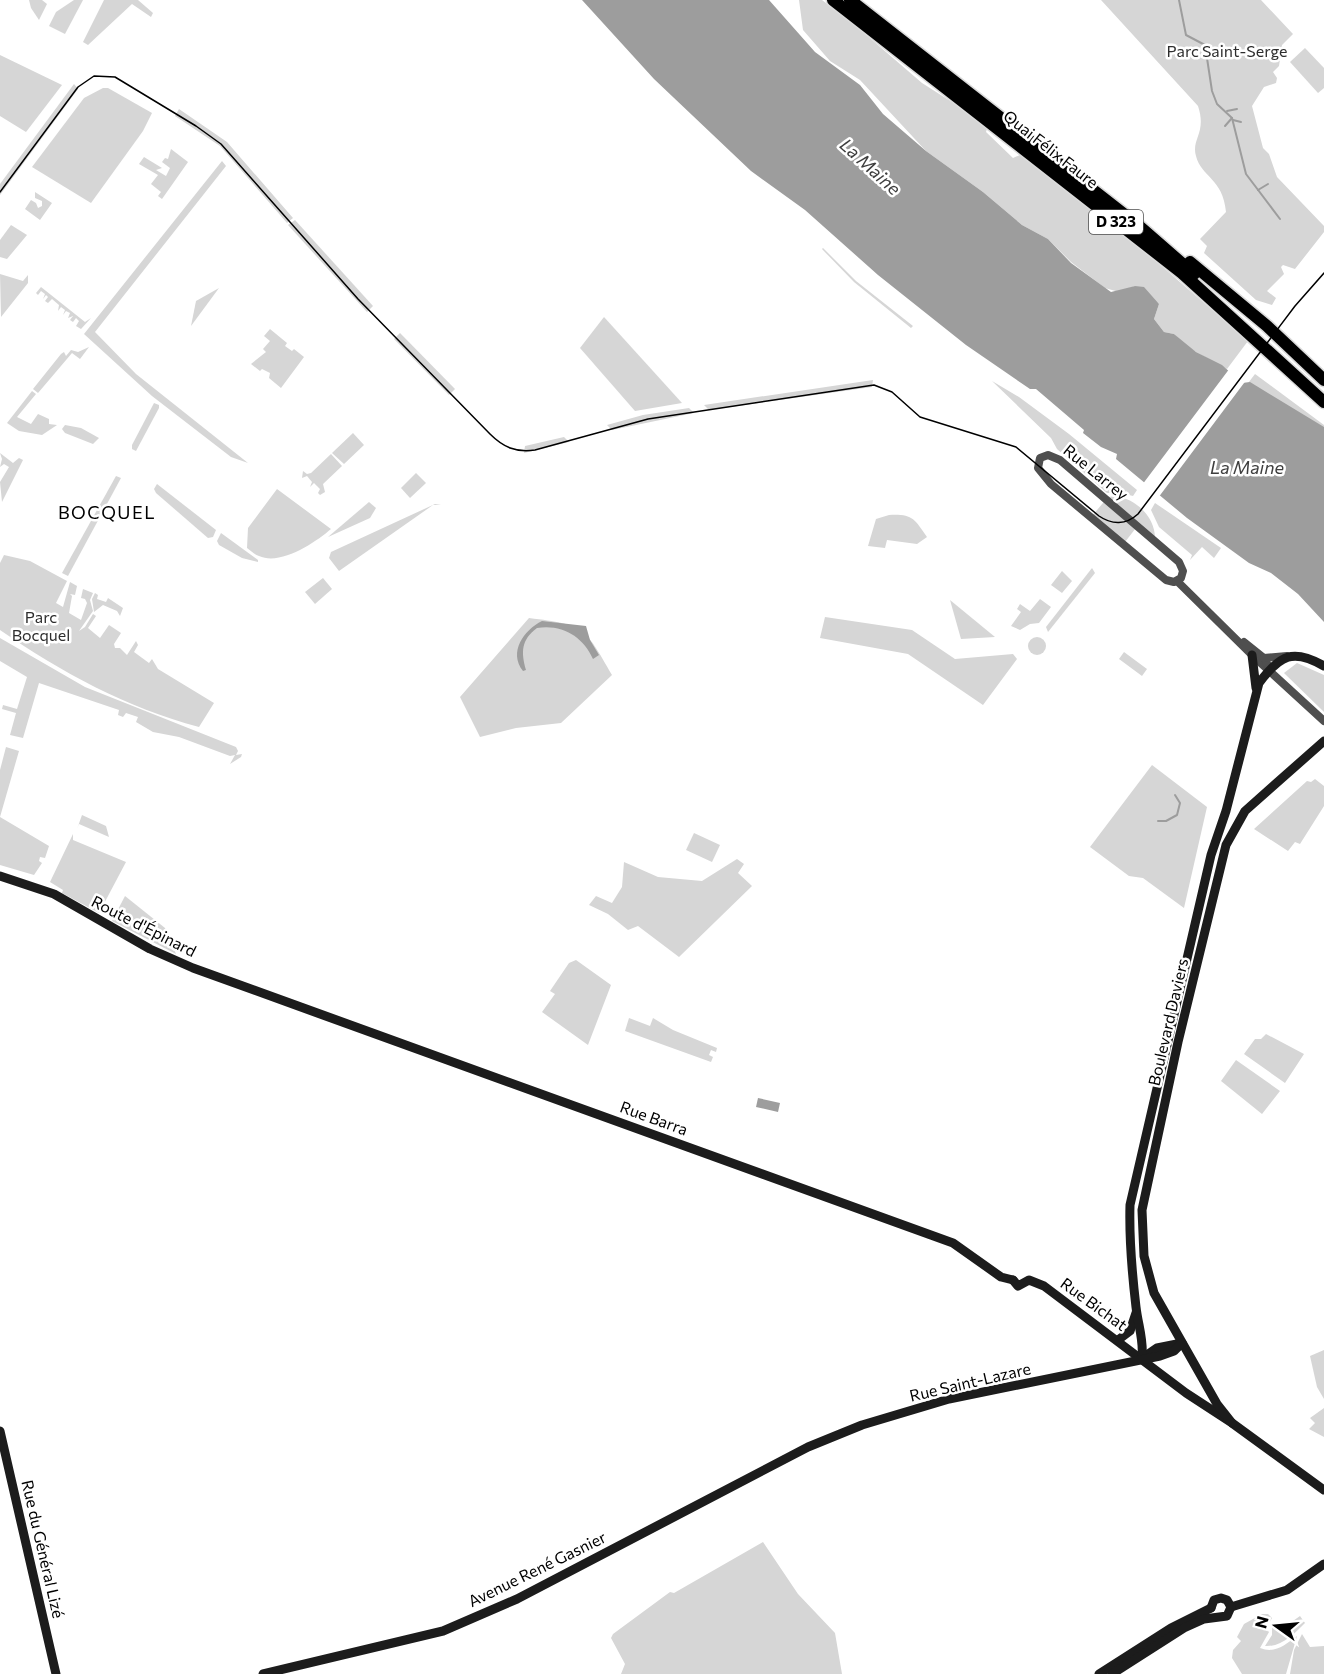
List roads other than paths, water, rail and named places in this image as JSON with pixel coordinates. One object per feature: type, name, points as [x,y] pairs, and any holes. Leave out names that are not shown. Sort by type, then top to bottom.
[{"type":"highway","name":"Quai Félix Faure","points":[[833,0],[1182,273],[1324,402]]},
{"type":"highway","name":"Quai Félix Faure","points":[[849,0],[1162,245],[1324,392]]},
{"type":"highway","points":[[1162,245],[1203,271],[1288,346],[1323,381]]},
{"type":"main road","points":[[1252,655],[1256,688]]},
{"type":"main road","points":[[1256,688],[1270,669],[1287,656],[1301,655],[1324,666]]},
{"type":"main road","name":"Boulevard Daviers","points":[[1142,1358],[1144,1343],[1137,1311],[1130,1242],[1130,1205],[1211,855],[1226,811],[1256,688]]},
{"type":"main road","name":"Boulevard Daviers","points":[[1232,1423],[1217,1404],[1149,1280],[1142,1225],[1145,1195],[1182,1024],[1229,837],[1249,807],[1324,741]]},
{"type":"main road","name":"Route d'Épinard","points":[[0,876],[54,894],[150,949],[344,1022]]},
{"type":"main road","name":"Rue Barra","points":[[344,1022],[953,1243],[1001,1276],[1013,1280]]},
{"type":"main road","name":"Rue Bichat","points":[[1013,1280],[1018,1286],[1025,1281],[1033,1280],[1044,1286],[1186,1393],[1232,1423]]},
{"type":"main road","points":[[1118,1340],[1130,1331],[1137,1311]]},
{"type":"main road","name":"Rue Saint-Lazare","points":[[808,1447],[862,1425],[949,1399],[1174,1351],[1182,1343]]},
{"type":"main road","points":[[1232,1423],[1324,1490]]},
{"type":"main road","name":"Rue du Général Lizé","points":[[0,1431],[56,1674]]},
{"type":"main road","name":"Avenue René Gasnier","points":[[263,1674],[443,1631],[523,1596],[808,1447]]},
{"type":"main road","points":[[1099,1674],[1171,1628],[1213,1612],[1227,1616],[1231,1607],[1287,1590],[1324,1564]]},
{"type":"main road","points":[[1213,1612],[1213,1602],[1221,1598],[1227,1600],[1231,1607]]},
{"type":"main road","points":[[1112,1674],[1213,1612]]},
{"type":"street","name":"Rue Larrey","points":[[1177,581],[1183,571],[1179,562],[1060,460],[1048,454],[1040,458],[1039,472],[1166,580],[1177,581],[1252,655],[1270,669],[1324,721]]},
{"type":"street","name":"Rue Larrey","points":[[1234,635],[1264,658],[1270,669]]},
{"type":"street","points":[[1264,658],[1287,656]]},
{"type":"water","name":"La Maine","points":[[582,0],[769,0],[815,52],[860,85],[883,114],[926,151],[983,192],[1022,225],[1048,239],[1071,263],[1111,292],[1135,286],[1144,287],[1159,304],[1154,319],[1164,332],[1174,334],[1196,352],[1222,365],[1242,383],[1250,382],[1324,427],[1324,622],[1298,594],[1271,573],[1249,563],[1187,518],[1116,459],[1117,454],[1101,447],[1083,433],[1084,430],[1036,389],[1030,389],[966,345],[878,275],[805,210],[751,171],[654,79]]},
{"type":"water","points":[[542,621],[586,626],[590,640],[599,655],[593,659],[578,638],[564,630],[537,628],[525,642],[523,658],[526,670],[523,671],[517,656],[520,642],[529,630]]},
{"type":"water","points":[[758,1098],[780,1103],[778,1112],[756,1107]]},
{"type":"waterway","points":[[1179,0],[1186,35],[1205,45],[1212,91],[1217,104],[1232,118],[1246,174],[1280,219]]},
{"type":"waterway","points":[[1227,111],[1237,109]]},
{"type":"waterway","points":[[1225,126],[1232,118]]},
{"type":"waterway","points":[[1233,120],[1241,122]]},
{"type":"waterway","points":[[1258,190],[1268,184]]},
{"type":"waterway","points":[[1158,821],[1166,821],[1177,815],[1180,803],[1175,795]]},
{"type":"tram line","points":[[0,192],[78,87],[94,76],[115,77],[196,126],[221,144],[358,299],[490,434],[510,448],[522,451],[535,450],[648,419],[874,385],[892,392],[920,417],[1016,447],[1099,516],[1114,522],[1124,522],[1138,514],[1295,306],[1324,273]]},
{"type":"district","name":"BOCQUEL","points":[[107,513]]},
{"type":"park label","name":"Parc Saint-Serge","points":[[1227,51]]},
{"type":"park label","name":"Parc Bocquel","points":[[41,626]]}]
